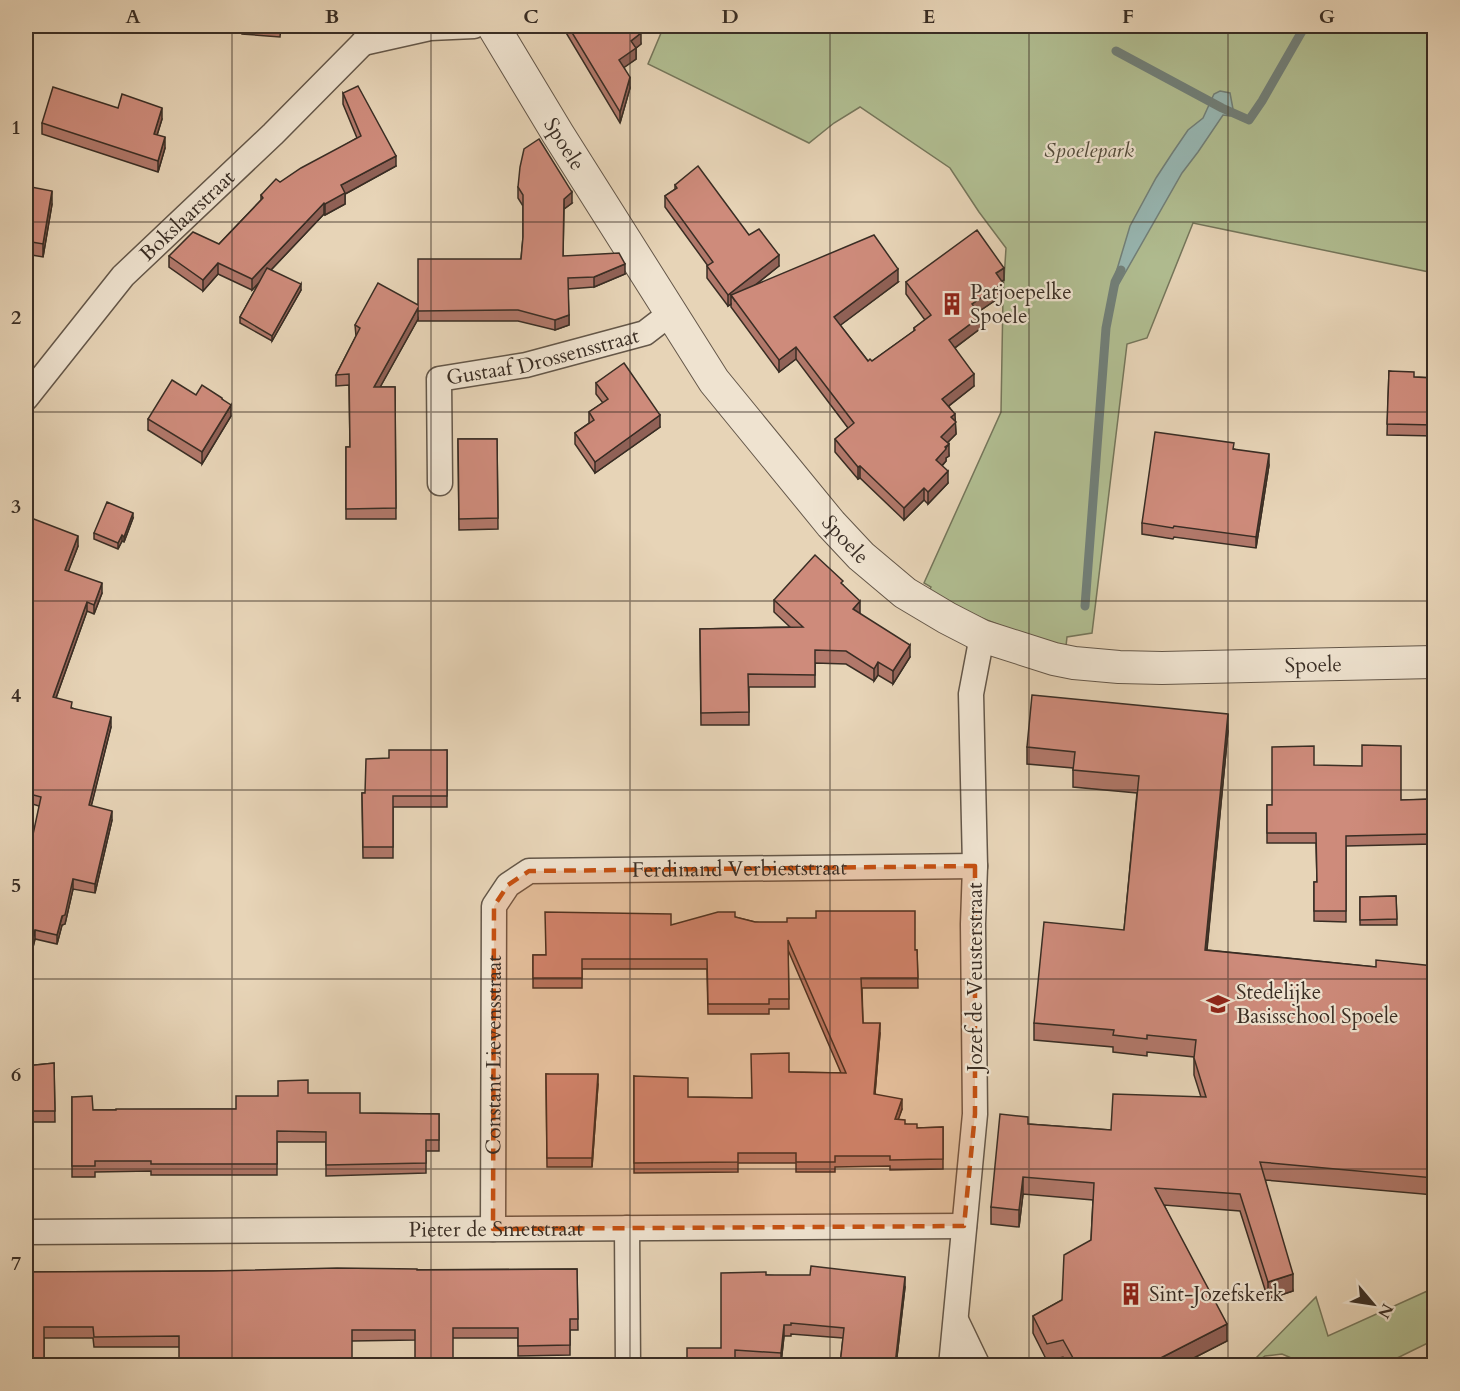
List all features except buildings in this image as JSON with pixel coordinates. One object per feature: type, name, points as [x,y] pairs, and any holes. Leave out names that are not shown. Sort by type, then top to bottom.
[{"type":"street","name":"Bokslaarstraat","points":[[26,398],[123,276],[273,134],[370,34],[474,26]]},
{"type":"street","name":"Spoele","points":[[493,26],[564,144],[714,381],[831,524],[861,556],[905,593],[982,636],[1074,663],[1119,668],[1434,662]]},
{"type":"street","name":"Gustaaf Drossensstraat","points":[[440,483],[439,379],[526,365],[645,333],[671,313]]},
{"type":"street","name":"Jozef de Veusterstraat","points":[[951,1365],[975,1114],[975,866],[971,694],[982,636]]},
{"type":"street","name":"Ferdinand Verbieststraat","points":[[508,885],[529,871],[975,866]]},
{"type":"street","name":"Constant Lievensstraat","points":[[493,1229],[495,906],[508,885]]},
{"type":"street","name":"Pieter de Smetstraat","points":[[26,1232],[964,1226]]},
{"type":"street","points":[[627,1228],[628,1365]]},
{"type":"street","points":[[956,1320],[978,1365]]},
{"type":"highlighted area","points":[[975,866],[975,1114],[964,1226],[493,1229],[494,906],[508,885],[529,871]]},
{"type":"green space","name":"Spoelepark","points":[[664,26],[1434,26],[1434,273],[1193,223],[1147,338],[1127,344],[1092,633],[1067,637],[1066,646],[1030,637],[964,611],[929,591],[931,587],[924,583],[1001,412],[1006,248],[950,168],[860,107],[834,123],[809,143],[648,64]]},
{"type":"green space","points":[[1434,1288],[1434,1340],[1383,1365],[1304,1365],[1282,1354],[1265,1356],[1258,1361],[1253,1361],[1316,1297],[1328,1336]]},
{"type":"water","points":[[1220,91],[1230,93],[1233,109],[1230,116],[1223,115],[1182,173],[1117,287],[1115,276],[1130,226],[1173,152],[1188,130],[1203,118],[1214,94]]},
{"type":"waterway","points":[[1116,51],[1249,120],[1305,26]]},
{"type":"waterway","points":[[1085,606],[1106,328],[1115,282],[1121,270]]},
{"type":"railway","points":[[1416,1366],[1434,1356]]},
{"type":"place","name":"Patjoepelke Spoele","points":[[952,304]]},
{"type":"place","name":"Stedelijke Basisschool Spoele","points":[[1218,1004]]},
{"type":"place","name":"Sint-Jozefskerk","points":[[1131,1294]]}]
